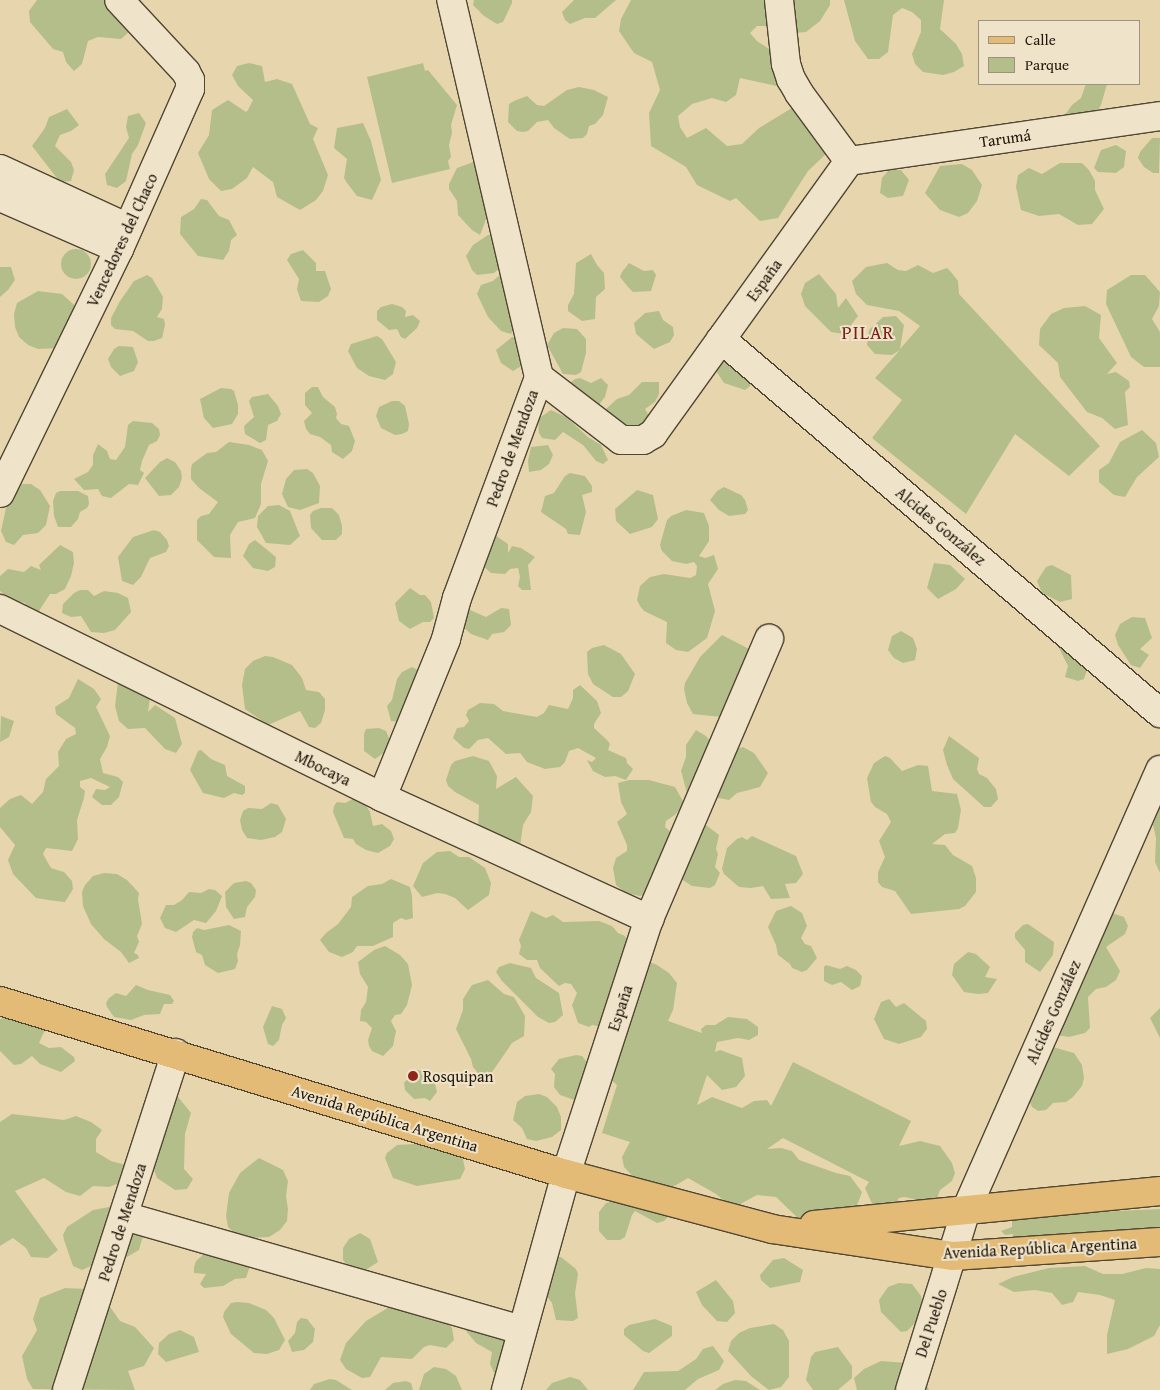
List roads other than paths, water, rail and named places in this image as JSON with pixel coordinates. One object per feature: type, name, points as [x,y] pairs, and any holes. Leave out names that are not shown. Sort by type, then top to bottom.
[{"type":"main road","name":"Avenida República Argentina","points":[[0,1001],[176,1053],[566,1174],[772,1229],[953,1256],[1160,1242]]},
{"type":"main road","name":"Avenida República Argentina","points":[[772,1229],[1160,1191]]},
{"type":"street","name":"Vencedores del Chaco","points":[[0,493],[124,238],[190,89],[190,80],[186,72],[119,0]]},
{"type":"street","name":"Pedro de Mendoza","points":[[382,797],[446,639],[456,598],[539,377],[451,0]]},
{"type":"street","points":[[779,0],[786,64],[791,79],[799,93],[849,161]]},
{"type":"street","name":"Tarumá","points":[[849,161],[1160,116]]},
{"type":"street","name":"España","points":[[539,377],[621,440],[643,440],[653,434],[849,161]]},
{"type":"street","points":[[4,185],[124,238]]},
{"type":"street","name":"Alcides González","points":[[721,339],[1160,713]]},
{"type":"street","name":"Mbocaya","points":[[0,610],[382,797],[649,919]]},
{"type":"street","name":"España","points":[[506,1390],[566,1174],[649,919],[769,639]]},
{"type":"street","name":"Alcides González","points":[[953,1256],[966,1210],[1160,770]]},
{"type":"street","name":"Pedro de Mendoza","points":[[67,1390],[176,1053]]},
{"type":"street","points":[[124,1216],[522,1330]]},
{"type":"street","name":"Del Pueblo","points":[[910,1390],[953,1256]]},
{"type":"place","name":"Rosquipan","points":[[413,1076]]},
{"type":"district","name":"PILAR","points":[[868,333]]}]
